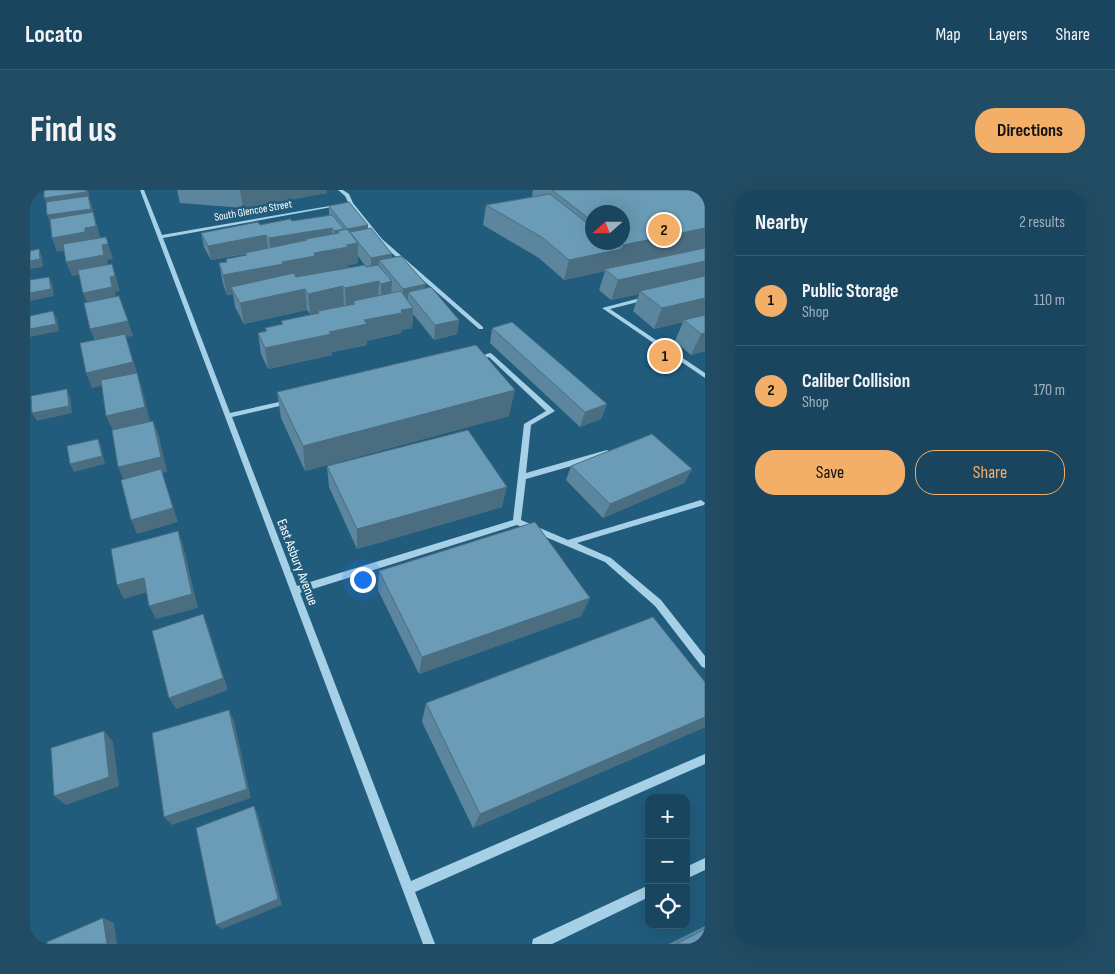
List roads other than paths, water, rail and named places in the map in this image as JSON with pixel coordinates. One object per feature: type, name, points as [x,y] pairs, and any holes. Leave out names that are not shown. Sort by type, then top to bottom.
[{"type":"street","name":"East Asbury Avenue","points":[[142,190],[429,944]]},
{"type":"street","points":[[340,190],[347,195],[351,203],[380,240],[481,328]]},
{"type":"street","name":"South Glencoe Street","points":[[159,237],[351,203]]},
{"type":"street","points":[[660,295],[605,308],[705,376]]},
{"type":"street","points":[[461,362],[490,355],[551,411],[528,424],[517,522]]},
{"type":"street","points":[[228,416],[296,400]]},
{"type":"street","points":[[522,477],[615,450]]},
{"type":"street","points":[[567,543],[701,503]]},
{"type":"street","points":[[294,591],[517,522],[608,560],[658,603],[705,664]]},
{"type":"street","points":[[408,889],[705,759]]},
{"type":"street","points":[[690,871],[705,864]]},
{"type":"street","points":[[538,944],[645,893]]},
{"type":"place","name":"Caliber Collision","points":[[664,230]]},
{"type":"place","name":"Public Storage","points":[[665,356]]}]
